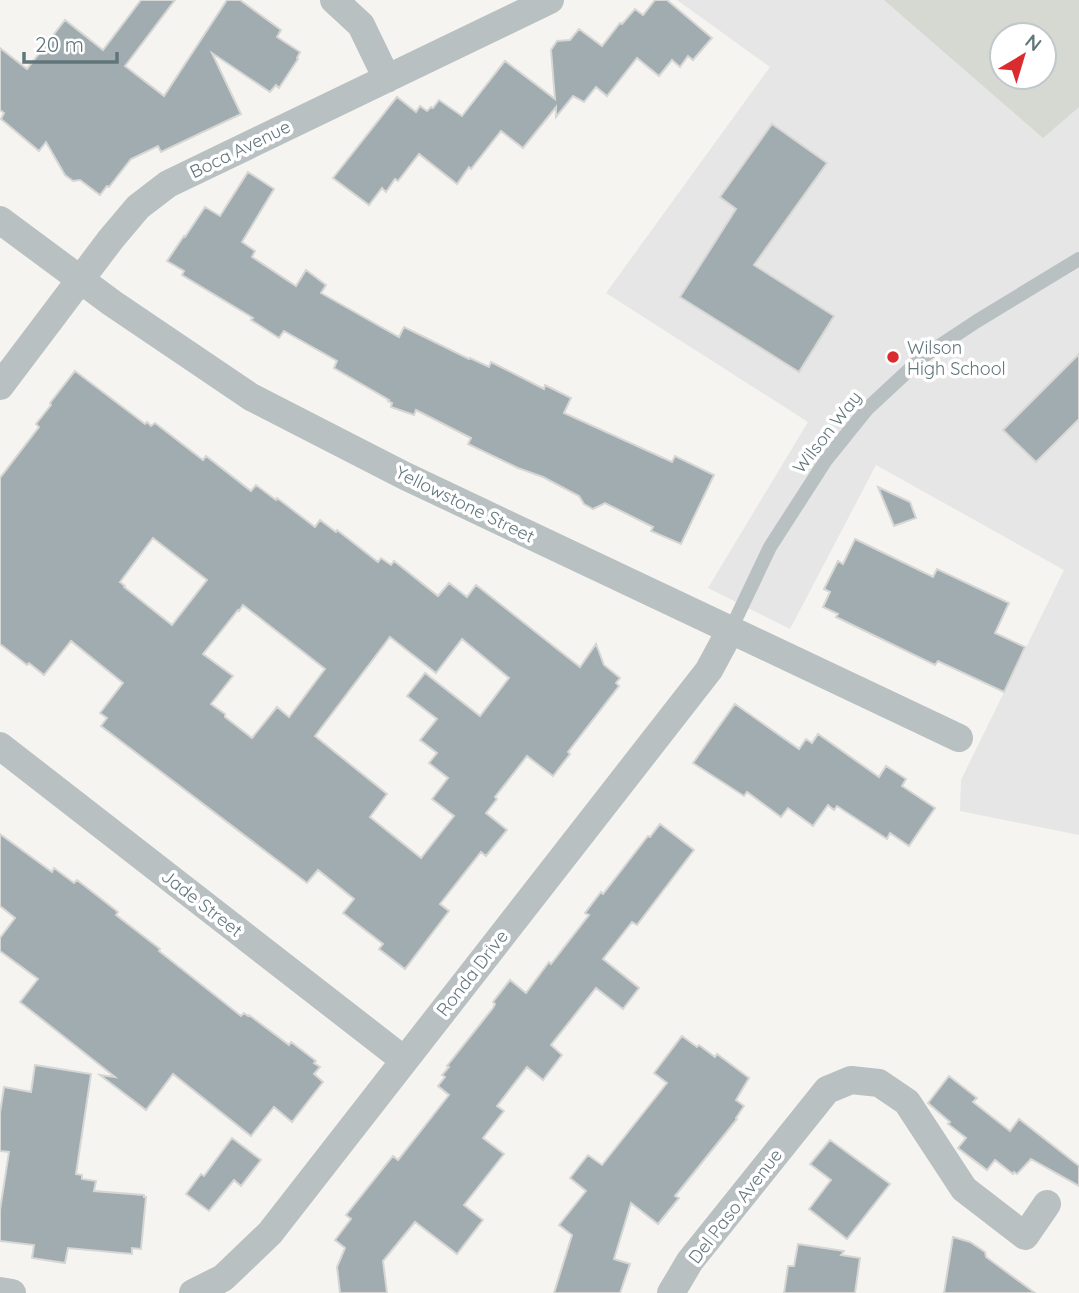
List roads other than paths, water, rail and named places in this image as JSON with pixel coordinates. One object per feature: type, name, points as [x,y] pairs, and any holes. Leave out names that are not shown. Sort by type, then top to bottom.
[{"type":"street","points":[[334,0],[361,25],[387,79]]},
{"type":"street","name":"Boca Avenue","points":[[0,386],[111,239],[138,207],[168,184],[550,0]]},
{"type":"street","name":"Yellowstone Street","points":[[0,220],[112,303],[251,397],[405,476],[959,738]]},
{"type":"street","name":"Ronda Drive","points":[[193,1293],[223,1278],[270,1233],[709,670],[730,631]]},
{"type":"street","name":"Jade Street","points":[[0,746],[404,1060]]},
{"type":"street","name":"Del Paso Avenue","points":[[671,1293],[690,1261],[827,1090],[851,1080],[879,1083],[907,1102],[964,1189],[1025,1236],[1047,1204]]},
{"type":"street","points":[[0,1291],[12,1293]]},
{"type":"lane","name":"Wilson Way","points":[[730,631],[770,547],[826,460],[867,409],[924,356],[1079,259]]},
{"type":"place","name":"Wilson High School","points":[[893,357]]}]
